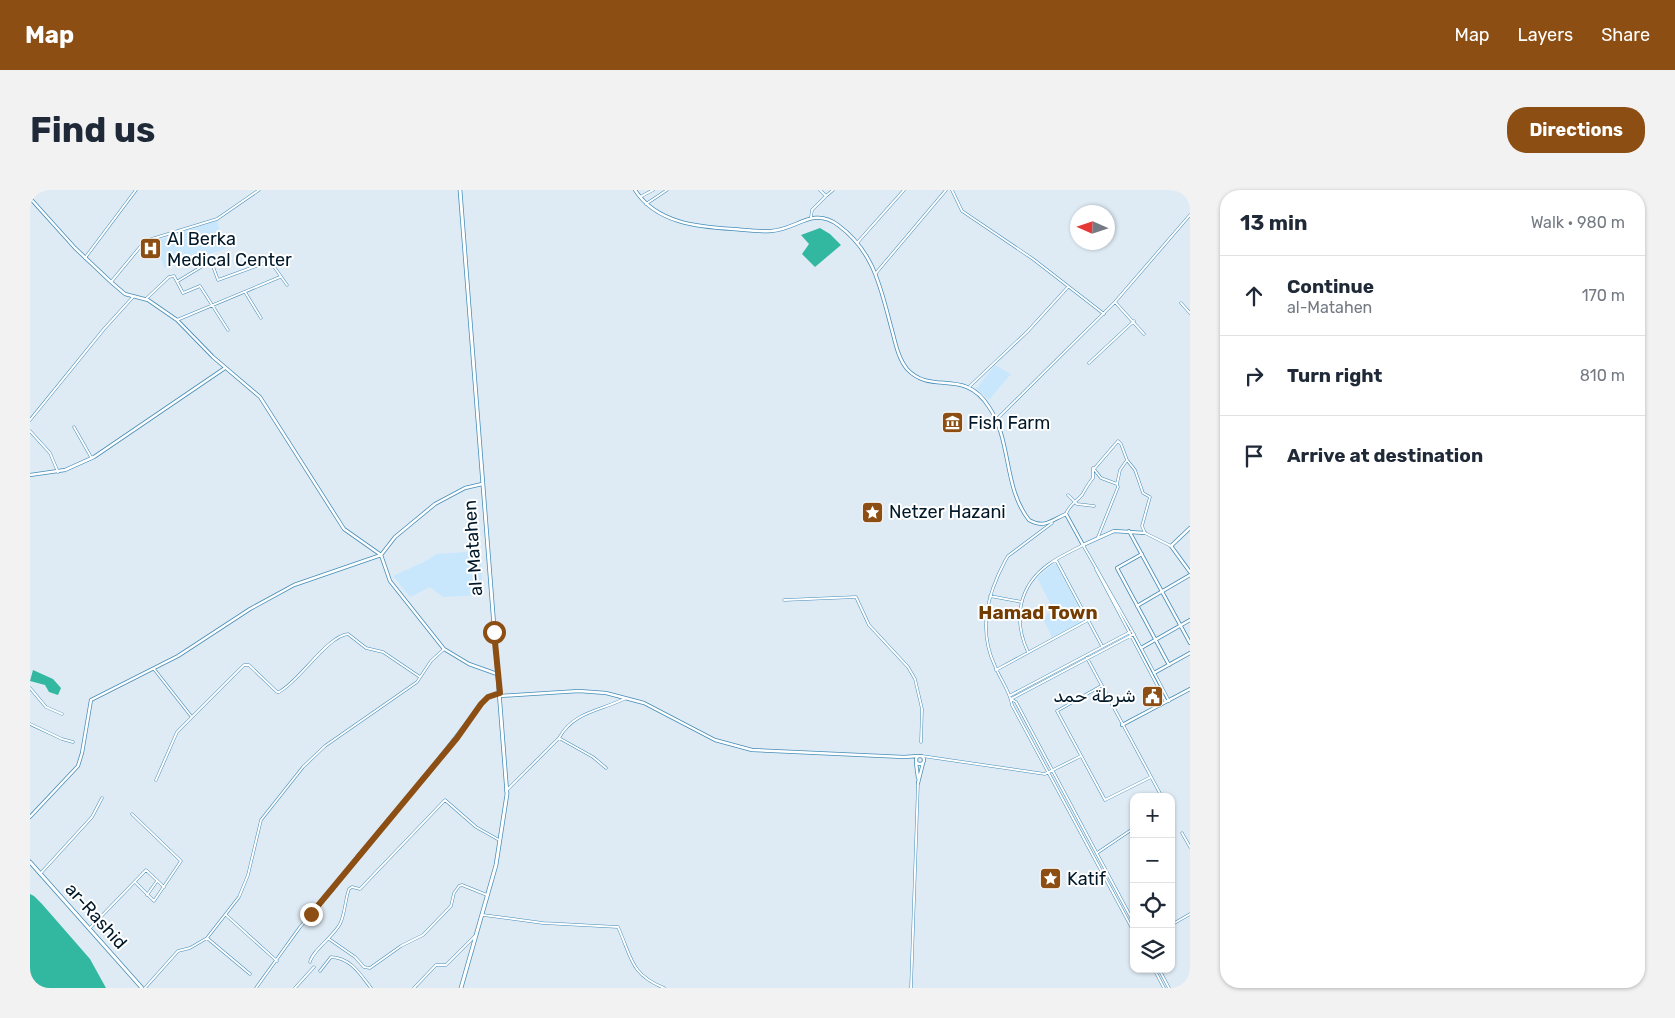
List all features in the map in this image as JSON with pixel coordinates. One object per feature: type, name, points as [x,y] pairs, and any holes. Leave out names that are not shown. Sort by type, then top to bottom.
[{"type":"main road","name":"al-Matahen","points":[[460,190],[506,791],[498,854],[483,915],[475,936],[461,988]]},
{"type":"main road","name":"ar-Rashid","points":[[30,862],[88,929],[144,988]]},
{"type":"street","points":[[85,258],[136,190]]},
{"type":"street","points":[[111,282],[144,241],[216,219],[259,190]]},
{"type":"street","points":[[635,190],[646,204],[678,221],[707,228],[770,232],[781,230],[811,216],[826,218],[838,224],[868,256],[876,273],[899,356],[908,369],[929,382],[970,386],[989,406],[996,420],[1010,464],[1013,490],[1020,509],[1033,522],[1044,525],[1052,523]]},
{"type":"street","points":[[640,198],[653,190]]},
{"type":"street","points":[[646,204],[667,190]]},
{"type":"street","points":[[820,190],[826,196]]},
{"type":"street","points":[[811,216],[812,210],[833,190]]},
{"type":"street","points":[[857,243],[904,190]]},
{"type":"street","points":[[876,273],[946,190]]},
{"type":"street","points":[[952,190],[962,211],[1032,259],[1104,314]]},
{"type":"street","points":[[30,198],[85,258],[111,282],[125,294],[146,299],[178,320],[197,343],[260,397],[344,529],[381,555],[390,581],[444,649],[469,664],[497,674]]},
{"type":"street","points":[[996,420],[1104,314],[1190,215]]},
{"type":"street","points":[[262,256],[270,261],[287,285]]},
{"type":"street","points":[[178,281],[210,261],[218,280],[270,261]]},
{"type":"street","points":[[146,299],[169,277],[174,276],[183,293],[200,286],[228,330]]},
{"type":"street","points":[[178,320],[212,304],[280,277]]},
{"type":"street","points":[[970,386],[1022,337],[1068,287]]},
{"type":"street","points":[[245,292],[261,318]]},
{"type":"street","points":[[30,420],[104,329],[133,297]]},
{"type":"street","points":[[1115,302],[1144,334]]},
{"type":"street","points":[[1181,303],[1190,313]]},
{"type":"street","points":[[1089,363],[1134,321]]},
{"type":"street","points":[[30,475],[58,472],[92,458],[225,368]]},
{"type":"street","points":[[74,426],[92,458]]},
{"type":"street","points":[[30,431],[50,454],[58,472]]},
{"type":"street","points":[[1132,928],[1012,705],[1010,695],[996,670],[987,642],[985,617],[993,584],[1008,556],[1066,514],[1073,502],[1082,495],[1084,488],[1093,478],[1093,468],[1118,441],[1127,460],[1135,470],[1143,493],[1150,497],[1142,526],[1145,533]]},
{"type":"street","points":[[1098,537],[1117,484],[1120,470],[1127,460]]},
{"type":"street","points":[[1094,469],[1101,478],[1117,484]]},
{"type":"street","points":[[30,817],[78,766],[82,753],[90,700],[154,669],[195,646],[250,609],[294,585],[381,555],[395,537],[435,504],[465,488],[482,484]]},
{"type":"street","points":[[1068,495],[1073,502],[1094,506]]},
{"type":"street","points":[[1066,514],[1069,516],[1167,702]]},
{"type":"street","points":[[1171,546],[1190,528]]},
{"type":"street","points":[[1028,652],[1020,636],[1018,624],[1022,602],[1036,576],[1056,560],[1098,537],[1114,531],[1145,533],[1171,546],[1190,574],[1138,606]]},
{"type":"street","points":[[1129,531],[1190,643]]},
{"type":"street","points":[[1142,554],[1117,568],[1168,665]]},
{"type":"street","points":[[1056,560],[1102,647]]},
{"type":"street","points":[[989,596],[1022,602]]},
{"type":"street","points":[[784,600],[856,597],[869,625],[908,667],[915,679],[922,709],[921,742]]},
{"type":"street","points":[[996,670],[1088,620]]},
{"type":"street","points":[[1141,648],[1190,620]]},
{"type":"street","points":[[1010,695],[1131,632]]},
{"type":"street","points":[[156,780],[177,732],[191,716],[244,666],[249,665],[277,692],[282,690],[309,663],[344,635],[348,634],[366,648],[383,652],[420,677]]},
{"type":"street","points":[[1011,699],[1086,658],[1102,647],[1132,635]]},
{"type":"street","points":[[1132,635],[1154,672],[1167,702]]},
{"type":"street","points":[[144,988],[178,951],[190,948],[207,938],[239,898],[248,875],[261,820],[271,804],[312,757],[417,682],[444,649]]},
{"type":"street","points":[[1154,672],[1190,653]]},
{"type":"street","points":[[1086,658],[1160,793]]},
{"type":"street","points":[[154,669],[191,716]]},
{"type":"street","points":[[1101,686],[1057,711],[1081,756],[1106,800],[1151,777]]},
{"type":"street","points":[[30,688],[46,706],[62,714]]},
{"type":"street","points":[[1122,725],[1190,689]]},
{"type":"street","points":[[256,988],[300,927],[332,891],[359,854],[400,808],[488,697],[579,691],[627,698],[658,709],[715,740],[752,750],[904,757],[922,756],[1029,772],[1048,773],[1081,756]]},
{"type":"street","points":[[506,791],[560,738],[565,728],[576,718],[612,706],[627,698]]},
{"type":"street","points":[[1011,699],[1016,702],[1130,915]]},
{"type":"street","points":[[30,724],[73,742]]},
{"type":"street","points":[[560,738],[593,756],[606,768]]},
{"type":"street","points":[[911,988],[918,783],[916,762],[918,756]]},
{"type":"street","points":[[918,783],[923,761],[922,756]]},
{"type":"street","points":[[904,757],[919,764],[927,757]]},
{"type":"street","points":[[40,874],[92,817],[102,798]]},
{"type":"street","points":[[310,962],[314,954],[329,939],[340,924],[350,887],[360,889],[445,800],[476,827],[500,840]]},
{"type":"street","points":[[132,814],[181,862],[154,901],[136,883]]},
{"type":"street","points":[[1097,853],[1130,831]]},
{"type":"street","points":[[1182,833],[1190,847]]},
{"type":"street","points":[[88,929],[136,883],[146,870],[164,888]]},
{"type":"street","points":[[147,896],[157,881]]},
{"type":"street","points":[[329,939],[355,957],[364,967],[370,968],[401,946],[423,935],[451,906],[454,892],[459,886],[462,885],[487,895]]},
{"type":"street","points":[[226,914],[277,961]]},
{"type":"street","points":[[1175,923],[1190,914]]},
{"type":"street","points":[[483,915],[543,923],[618,927],[637,971],[652,983],[664,988]]},
{"type":"street","points":[[414,988],[436,966],[446,965],[475,936]]},
{"type":"street","points":[[207,938],[250,974]]},
{"type":"street","points":[[320,971],[331,957],[350,962],[371,988]]},
{"type":"street","points":[[295,988],[314,967]]},
{"type":"street","points":[[1156,973],[1164,988]]},
{"type":"street","points":[[1161,973],[1169,988]]},
{"type":"shaded area","points":[[217,220],[225,249],[164,268],[159,253],[147,256],[144,245]]},
{"type":"shaded area","points":[[820,228],[830,234],[841,245],[815,267],[802,254],[809,244],[801,235]]},
{"type":"shaded area","points":[[995,365],[1011,374],[989,400],[976,389]]},
{"type":"shaded area","points":[[480,551],[483,595],[443,597],[430,587],[410,597],[393,576],[428,560],[436,554]]},
{"type":"shaded area","points":[[1053,564],[1056,564],[1086,620],[1052,637],[1042,617],[1054,611],[1037,578]]},
{"type":"shaded area","points":[[33,670],[53,679],[61,688],[58,695],[49,692],[45,685],[30,681]]},
{"type":"shaded area","points":[[30,894],[42,904],[90,959],[106,988],[30,988]]},
{"type":"place","name":"Al Berka Medical Center","points":[[151,249]]},
{"type":"place","name":"Fish Farm","points":[[952,423]]},
{"type":"place","name":"Netzer Hazani","points":[[873,512]]},
{"type":"place","name":"شرطة حمد","points":[[1152,696]]},
{"type":"place","name":"Katif","points":[[1051,879]]},
{"type":"district","name":"Hamad Town","points":[[1038,612]]},
{"type":"route","points":[[311,914],[332,891],[359,854],[400,808],[440,756],[457,738],[481,704],[488,697],[500,693],[494,632]]}]
